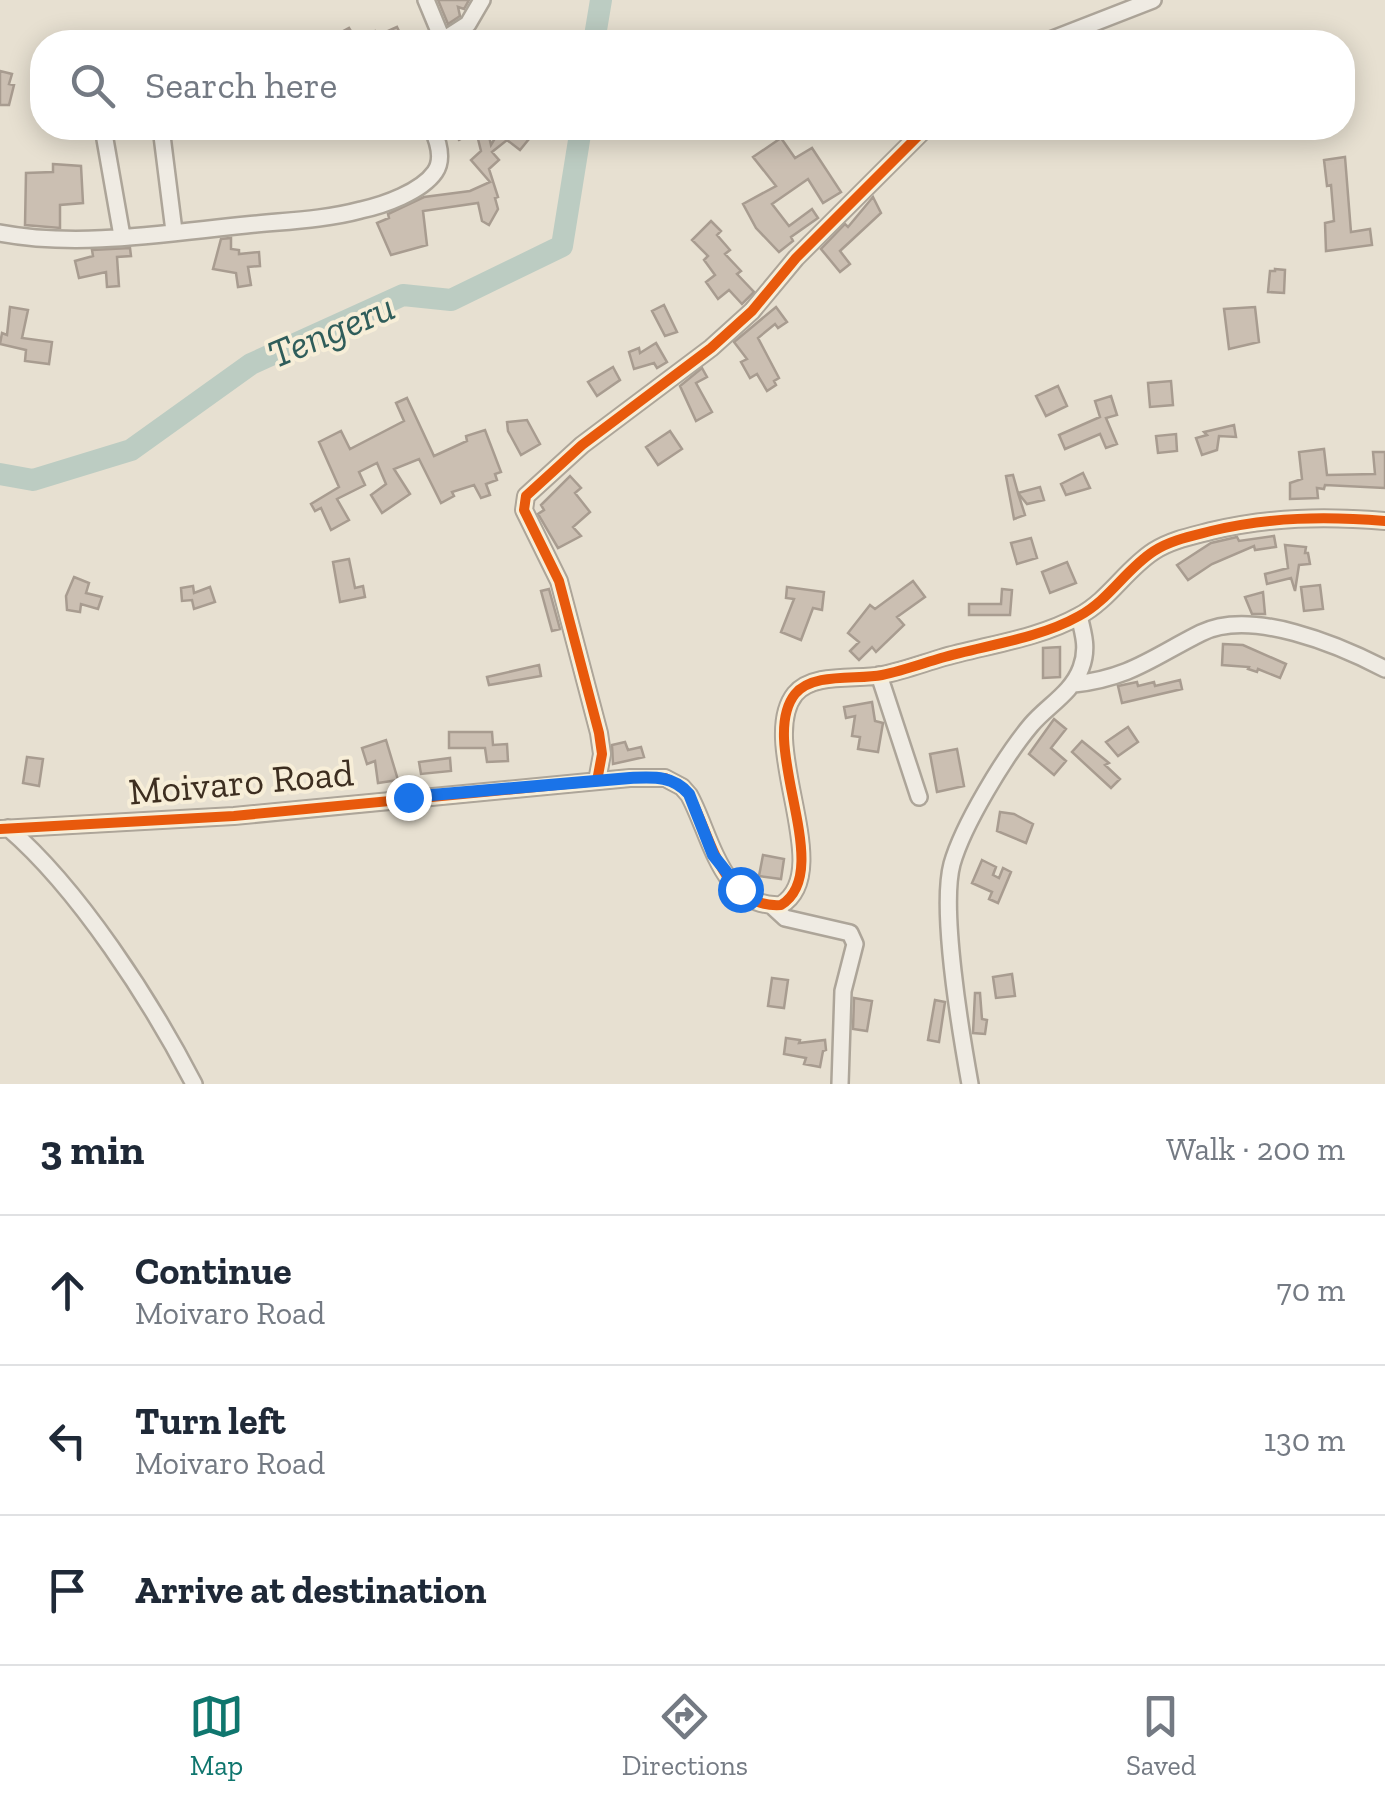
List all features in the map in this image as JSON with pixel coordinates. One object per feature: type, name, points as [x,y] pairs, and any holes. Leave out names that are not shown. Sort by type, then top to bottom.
[{"type":"street","points":[[426,0],[437,30]]},
{"type":"street","points":[[459,30],[468,24],[482,0]]},
{"type":"street","points":[[1077,30],[1153,0]]},
{"type":"street","points":[[106,140],[122,236]]},
{"type":"street","points":[[162,140],[174,232]]},
{"type":"street","points":[[0,232],[37,237],[122,236],[326,217],[384,203],[422,185],[434,174],[440,159],[435,140]]},
{"type":"street","points":[[598,781],[602,754],[599,733],[559,581],[524,510],[526,496],[582,445],[710,348],[752,311],[796,258],[914,140]]},
{"type":"street","points":[[772,906],[789,900],[798,878],[798,834],[786,756],[790,703],[805,685],[879,676],[1018,638],[1079,616],[1096,605],[1151,552],[1182,539],[1232,526],[1294,517],[1385,521]]},
{"type":"street","points":[[970,1084],[950,926],[952,865],[974,816],[1016,745],[1032,723],[1074,684],[1085,655],[1079,616]]},
{"type":"street","points":[[1074,684],[1134,670],[1201,633],[1227,626],[1310,637],[1385,669]]},
{"type":"street","points":[[879,676],[920,797]]},
{"type":"street","name":"Moivaro Road","points":[[4,828],[234,816],[665,778],[682,787],[694,804],[713,855],[734,883],[754,900],[772,906],[785,918],[850,934],[855,944],[843,991],[840,1084]]},
{"type":"street","points":[[4,828],[26,844],[74,900],[115,956],[194,1084]]},
{"type":"building","points":[[438,0],[469,0],[464,9],[458,7],[460,16],[448,24]]},
{"type":"building","points":[[0,71],[12,74],[9,84],[14,85],[9,105],[0,105]]},
{"type":"building","points":[[478,140],[490,140],[491,145],[494,140],[507,140],[492,152],[499,160],[489,169],[498,209],[489,225],[482,221],[478,203],[423,211],[427,245],[391,255],[377,223],[424,197],[470,191],[490,182],[471,160],[481,151]]},
{"type":"building","points":[[507,140],[528,140],[520,150]]},
{"type":"building","points":[[778,140],[782,140],[795,158],[812,148],[841,192],[823,203],[808,179],[772,204],[789,226],[812,209],[818,218],[791,237],[793,241],[779,252],[756,228],[743,204],[776,186],[753,157]]},
{"type":"building","points":[[1345,157],[1351,232],[1370,229],[1372,245],[1326,251],[1325,223],[1334,221],[1324,160]]},
{"type":"building","points":[[53,164],[81,166],[83,203],[60,205],[60,228],[25,225],[26,173],[53,172]]},
{"type":"building","points":[[873,197],[881,213],[840,251],[850,264],[840,272],[821,249],[845,224],[848,227]]},
{"type":"building","points":[[711,221],[730,250],[725,254],[741,271],[737,274],[754,292],[742,304],[729,290],[718,299],[706,282],[715,275],[704,260],[708,256],[692,240]]},
{"type":"building","points":[[231,238],[231,249],[239,250],[239,254],[259,252],[260,266],[248,267],[251,285],[238,287],[236,273],[213,269],[221,239]]},
{"type":"building","points":[[130,248],[131,256],[117,257],[119,286],[107,287],[106,272],[79,278],[75,261],[93,256],[92,250]]},
{"type":"building","points":[[1285,270],[1284,293],[1268,292],[1270,271]]},
{"type":"building","points":[[664,305],[677,332],[665,336],[652,311]]},
{"type":"building","points":[[10,307],[28,310],[22,338],[52,342],[49,364],[25,361],[26,350],[0,344],[2,333],[7,335]]},
{"type":"building","points":[[776,307],[787,322],[778,328],[775,324],[758,338],[779,378],[767,391],[757,374],[750,378],[741,362],[747,359],[734,342]]},
{"type":"building","points":[[1255,307],[1259,342],[1229,349],[1224,309]]},
{"type":"building","points":[[656,343],[667,362],[657,368],[654,363],[634,369],[629,352],[639,348],[640,353]]},
{"type":"building","points":[[613,367],[620,380],[597,396],[588,382]]},
{"type":"building","points":[[702,368],[707,377],[696,383],[712,412],[696,421],[680,386]]},
{"type":"building","points":[[1171,381],[1173,405],[1150,407],[1148,383]]},
{"type":"building","points":[[1058,386],[1067,406],[1046,416],[1036,396]]},
{"type":"building","points":[[1111,396],[1117,415],[1106,418],[1117,444],[1106,448],[1100,434],[1065,449],[1059,435],[1100,417],[1095,401]]},
{"type":"building","points":[[407,398],[434,456],[467,441],[466,436],[485,430],[501,472],[495,474],[497,480],[486,484],[490,495],[481,498],[474,485],[452,492],[454,496],[441,503],[419,459],[394,469],[410,494],[382,513],[371,495],[386,484],[377,463],[359,472],[365,485],[337,499],[349,520],[331,530],[321,508],[315,511],[311,504],[339,487],[319,442],[341,431],[350,449],[404,421],[396,403]]},
{"type":"building","points":[[527,420],[540,444],[521,455],[507,422]]},
{"type":"building","points":[[1234,425],[1236,437],[1219,436],[1217,450],[1202,455],[1196,438],[1207,435],[1204,432]]},
{"type":"building","points":[[670,431],[682,449],[658,465],[646,447]]},
{"type":"building","points":[[1176,434],[1177,451],[1158,453],[1156,436]]},
{"type":"building","points":[[1324,449],[1327,475],[1375,474],[1373,452],[1385,452],[1385,488],[1325,485],[1324,489],[1317,488],[1318,498],[1290,499],[1290,483],[1302,479],[1299,452]]},
{"type":"building","points":[[1083,473],[1090,488],[1066,495],[1061,484]]},
{"type":"building","points":[[1013,475],[1025,515],[1014,519],[1006,476]]},
{"type":"building","points":[[570,476],[581,488],[575,493],[590,512],[573,527],[581,536],[558,548],[538,514],[544,510],[541,505]]},
{"type":"building","points":[[1040,487],[1044,500],[1027,504],[1018,493]]},
{"type":"building","points":[[1274,536],[1276,547],[1255,550],[1254,546],[1212,564],[1188,580],[1177,565],[1211,543],[1237,537],[1239,541]]},
{"type":"building","points":[[1031,538],[1037,558],[1017,564],[1011,543]]},
{"type":"building","points":[[1285,545],[1306,547],[1308,553],[1310,564],[1299,565],[1295,591],[1291,578],[1267,584],[1265,574],[1288,568]]},
{"type":"building","points":[[349,559],[355,588],[363,586],[365,597],[340,602],[333,562]]},
{"type":"building","points":[[1067,562],[1076,583],[1050,593],[1042,572]]},
{"type":"building","points":[[74,577],[89,583],[86,593],[102,597],[98,609],[81,604],[80,612],[67,610],[66,596]]},
{"type":"building","points":[[913,581],[925,597],[897,617],[904,625],[876,652],[872,647],[859,660],[850,651],[859,642],[848,633],[870,605],[875,609]]},
{"type":"building","points":[[1320,585],[1323,609],[1304,611],[1301,587]]},
{"type":"building","points":[[193,586],[194,593],[210,587],[215,602],[194,609],[192,600],[182,601],[181,588]]},
{"type":"building","points":[[787,587],[824,592],[822,610],[813,608],[801,640],[781,632],[794,599],[786,598]]},
{"type":"building","points":[[549,589],[560,629],[552,631],[541,591]]},
{"type":"building","points":[[1002,589],[1012,590],[1010,615],[969,615],[969,604],[1001,604]]},
{"type":"building","points":[[1263,592],[1265,614],[1252,614],[1245,597]]},
{"type":"building","points":[[1223,644],[1243,645],[1286,664],[1280,678],[1258,669],[1257,672],[1249,667],[1222,665]]},
{"type":"building","points":[[1060,647],[1060,677],[1043,678],[1043,648]]},
{"type":"building","points":[[539,665],[541,676],[489,685],[487,677]]},
{"type":"building","points":[[1180,680],[1182,689],[1122,703],[1118,686],[1154,682],[1155,686]]},
{"type":"building","points":[[872,702],[875,721],[883,723],[878,752],[858,749],[860,737],[852,736],[855,716],[846,718],[844,707]]},
{"type":"building","points":[[1054,719],[1066,729],[1051,748],[1066,761],[1054,775],[1029,754]]},
{"type":"building","points":[[1128,727],[1138,742],[1118,756],[1106,742]]},
{"type":"building","points":[[449,732],[492,732],[493,745],[507,744],[508,761],[487,762],[485,748],[449,748]]},
{"type":"building","points":[[386,740],[398,780],[378,783],[375,761],[367,764],[362,748]]},
{"type":"building","points":[[1082,741],[1109,763],[1105,765],[1120,779],[1111,788],[1072,752]]},
{"type":"building","points":[[625,742],[628,750],[641,747],[644,757],[613,764],[612,745]]},
{"type":"building","points":[[957,749],[964,786],[937,792],[930,754]]},
{"type":"building","points":[[27,757],[43,759],[39,786],[23,783]]},
{"type":"building","points":[[450,758],[451,771],[421,774],[419,762]]},
{"type":"building","points":[[1000,812],[1033,824],[1026,843],[997,831]]},
{"type":"building","points":[[763,855],[784,859],[781,879],[759,876]]},
{"type":"building","points":[[982,860],[996,867],[993,875],[999,878],[1003,868],[1011,872],[998,903],[989,899],[992,892],[972,883]]},
{"type":"building","points":[[1012,974],[1015,996],[996,998],[993,977]]},
{"type":"building","points":[[772,978],[788,980],[784,1008],[768,1006]]},
{"type":"building","points":[[975,993],[980,993],[982,1019],[987,1020],[985,1034],[973,1033]]},
{"type":"building","points":[[854,998],[872,1001],[867,1031],[853,1029]]},
{"type":"building","points":[[935,1000],[945,1002],[939,1042],[928,1040]]},
{"type":"building","points":[[786,1038],[800,1040],[799,1043],[825,1040],[820,1067],[804,1064],[806,1058],[784,1054]]},
{"type":"waterway","name":"Tengeru","points":[[596,30],[601,0]]},
{"type":"waterway","name":"Tengeru","points":[[0,474],[33,480],[131,450],[251,364],[403,295],[451,300],[562,246],[579,140]]},
{"type":"cycle path","points":[[597,781],[602,754],[599,733],[559,581],[524,510],[526,496],[582,445],[711,348],[752,311],[796,258],[914,140]]},
{"type":"cycle path","points":[[0,829],[234,816],[630,778],[665,778],[689,795],[731,882],[744,895],[761,903],[781,905],[796,888],[801,865],[800,836],[784,743],[785,716],[795,694],[803,687],[824,680],[889,673],[1063,624],[1090,609],[1154,551],[1189,537],[1276,520],[1385,521]]},
{"type":"route","points":[[408,797],[665,778],[689,794],[713,855],[740,889]]}]
